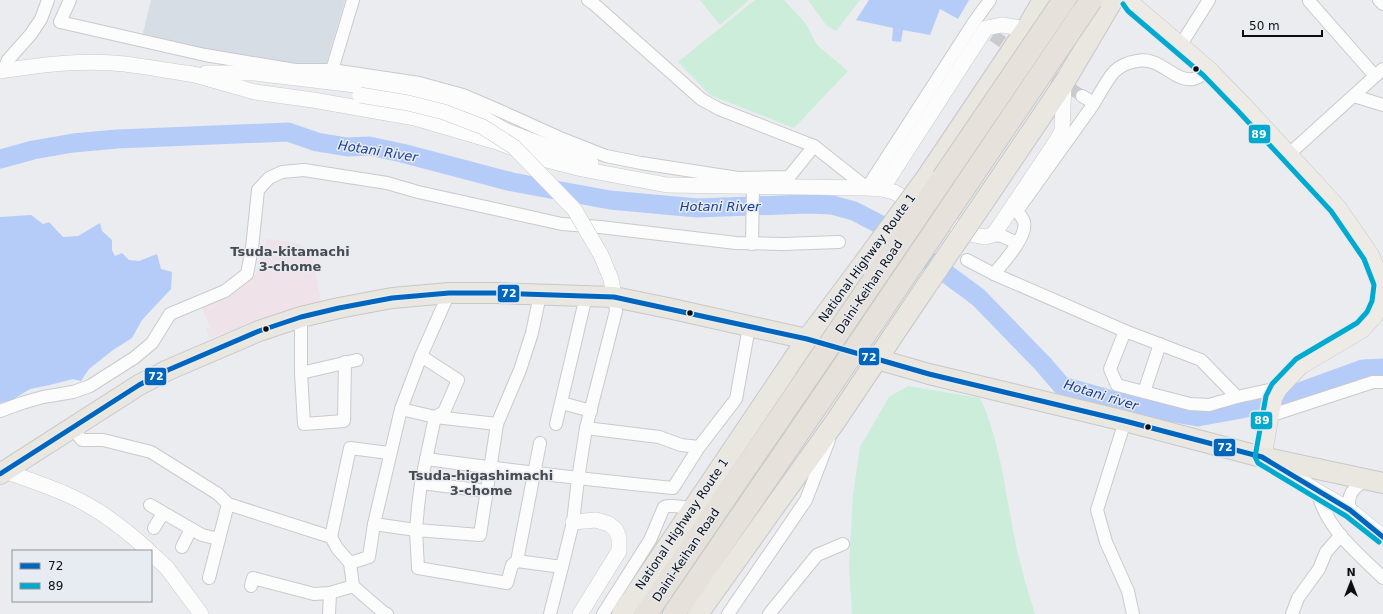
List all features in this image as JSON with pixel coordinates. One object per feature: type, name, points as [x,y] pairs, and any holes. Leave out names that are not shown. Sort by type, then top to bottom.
[{"type":"highway","name":"National Highway Route 1","points":[[622,614],[807,339],[926,178],[1026,29],[1042,0]]},
{"type":"highway","name":"Daini-Keihan Road","points":[[646,614],[1064,0]]},
{"type":"highway","name":"Daini-Keihan Road","points":[[674,614],[1091,0]]},
{"type":"highway","points":[[698,614],[835,422],[1064,83],[1114,0]]},
{"type":"highway","points":[[3,472],[139,385],[168,370],[259,331],[301,317],[392,298],[448,293],[496,293],[614,297],[807,339],[929,374],[1125,421],[1262,457],[1376,481]]},
{"type":"main road","points":[[1129,0],[1133,6],[1208,70],[1288,155],[1336,207],[1380,270],[1381,284],[1379,303],[1373,316],[1361,329],[1300,365],[1278,388],[1273,396],[1268,416],[1262,457]]},
{"type":"street","points":[[2,71],[8,60],[38,24],[48,0]]},
{"type":"street","points":[[70,0],[60,22],[205,55],[295,70],[332,70],[419,83],[463,95],[560,138],[606,156],[641,164],[738,178],[789,176],[814,146]]},
{"type":"street","points":[[332,70],[353,0]]},
{"type":"street","points":[[588,0],[701,99],[719,110],[814,146],[874,188]]},
{"type":"street","points":[[874,188],[974,22],[990,0]]},
{"type":"street","points":[[1180,46],[1208,0]]},
{"type":"street","points":[[1288,155],[1379,73],[1309,1],[1310,0]]},
{"type":"street","points":[[1380,0],[1383,4]]},
{"type":"street","points":[[874,188],[986,28],[1002,25],[1026,29]]},
{"type":"street","points":[[994,274],[1017,243],[1024,230],[1024,222],[1017,211],[1094,103],[1113,73],[1123,66],[1136,61],[1146,60],[1155,62],[1181,77],[1191,79],[1199,77],[1208,70]]},
{"type":"street","points":[[2,71],[32,66],[97,63],[124,64],[360,95],[408,103],[444,112],[484,127],[514,147],[574,209],[601,255],[611,279],[616,311],[586,428],[573,522],[550,614]]},
{"type":"street","points":[[188,73],[255,92],[312,100],[415,118],[496,142],[543,159],[582,169],[668,185],[712,186]]},
{"type":"street","points":[[188,73],[255,73],[425,92],[450,99],[506,131],[591,162],[626,171],[753,192],[874,188],[894,192],[970,234],[985,237],[992,234],[996,230],[1062,131],[1064,83]]},
{"type":"street","points":[[1082,96],[1094,103]]},
{"type":"street","points":[[1354,96],[1383,105]]},
{"type":"street","points":[[0,411],[43,397],[73,392],[90,386],[134,358],[152,343],[170,314],[225,291],[247,274],[252,248],[258,190],[269,178],[282,172],[304,170],[388,183],[418,192],[562,224],[736,243],[839,242]]},
{"type":"street","points":[[752,244],[753,192]]},
{"type":"street","points":[[992,234],[1002,236],[1017,243]]},
{"type":"street","points":[[967,260],[994,274],[1125,331],[1201,360],[1237,397]]},
{"type":"street","points":[[350,563],[369,557],[374,524],[389,453],[401,409],[421,356],[448,293]]},
{"type":"street","points":[[374,524],[416,530],[480,535],[497,424],[520,370],[532,333],[540,295]]},
{"type":"street","points":[[556,424],[586,296]]},
{"type":"street","points":[[301,317],[301,373],[304,424],[344,421],[351,361],[301,373]]},
{"type":"street","points":[[426,458],[578,479],[673,488],[699,446],[736,399],[749,326]]},
{"type":"street","points":[[1125,331],[1110,369],[1117,385],[1190,404],[1209,404],[1278,388]]},
{"type":"street","points":[[1144,392],[1160,344]]},
{"type":"street","points":[[421,356],[458,380],[444,412],[435,417],[426,458],[421,483],[416,530],[418,568],[507,583],[512,565],[517,561],[540,442]]},
{"type":"street","points":[[1268,416],[1373,382],[1383,382]]},
{"type":"street","points":[[562,403],[591,411]]},
{"type":"street","points":[[401,409],[435,417],[497,424]]},
{"type":"street","points":[[1125,421],[1097,510],[1106,542],[1128,591],[1133,614]]},
{"type":"street","points":[[728,614],[806,500],[835,422]]},
{"type":"street","points":[[72,428],[82,440],[103,440],[151,452],[218,494],[228,504],[331,537]]},
{"type":"street","points":[[586,428],[659,437],[681,446],[699,446]]},
{"type":"street","points":[[385,613],[353,586],[350,563],[337,548],[331,537],[350,448],[389,453]]},
{"type":"street","points":[[1262,457],[1317,492],[1350,510],[1383,537]]},
{"type":"street","points":[[3,472],[69,495],[99,512],[136,539],[148,550]]},
{"type":"street","points":[[1350,510],[1349,504],[1354,488],[1376,481]]},
{"type":"street","points":[[421,483],[486,491]]},
{"type":"street","points":[[1317,492],[1320,504],[1328,520],[1359,556],[1383,578]]},
{"type":"street","points":[[209,578],[228,504]]},
{"type":"street","points":[[150,505],[202,535],[219,539]]},
{"type":"street","points":[[603,614],[650,540],[664,507],[670,505],[693,508]]},
{"type":"street","points":[[154,528],[163,513]]},
{"type":"street","points":[[573,522],[596,520],[609,524],[616,530],[619,538],[619,551],[580,614]]},
{"type":"street","points":[[182,547],[191,529]]},
{"type":"street","points":[[1292,614],[1298,598],[1319,569],[1326,552],[1341,535]]},
{"type":"street","points":[[769,614],[817,555],[843,544]]},
{"type":"street","points":[[152,554],[167,568],[201,614]]},
{"type":"street","points":[[517,561],[562,566]]},
{"type":"street","points":[[251,586],[254,578],[314,594],[330,593],[353,586]]},
{"type":"street","points":[[329,614],[330,593]]},
{"type":"shaded area","points":[[151,0],[345,0],[326,65],[281,65],[142,37]]},
{"type":"shaded area","points":[[267,239],[296,243],[311,251],[321,301],[210,338],[206,329],[210,327],[201,306],[248,276],[256,275]]},
{"type":"green space","points":[[700,0],[749,0],[720,25]]},
{"type":"green space","points":[[755,0],[784,0],[806,24],[817,45],[848,71],[794,128],[710,95],[678,62]]},
{"type":"green space","points":[[808,0],[860,0],[836,31],[827,26]]},
{"type":"green space","points":[[908,386],[980,398],[996,442],[1018,555],[1035,614],[852,614],[849,566],[853,495],[860,447],[889,397]]},
{"type":"water","points":[[869,0],[969,0],[958,19],[940,9],[930,35],[903,30],[901,42],[892,41],[893,28],[856,20]]},
{"type":"water","points":[[31,215],[43,224],[49,222],[63,237],[78,236],[100,223],[102,231],[112,240],[112,250],[115,256],[122,253],[129,260],[139,261],[157,254],[161,269],[172,272],[171,289],[142,320],[132,338],[113,350],[89,369],[81,381],[73,379],[30,389],[12,400],[0,403],[0,217]]},
{"type":"waterway","name":"Hotani River","points":[[0,159],[33,150],[73,143],[117,139],[288,132],[317,142],[347,147],[369,146],[402,153],[512,182],[610,200],[697,208],[808,204],[832,205],[854,211],[879,224],[978,297],[1043,364],[1062,386],[1137,407],[1198,417],[1263,405],[1363,369],[1383,368]]},
{"type":"tunnel","points":[[978,25],[1017,52]]},
{"type":"tunnel","points":[[1039,67],[1082,96]]},
{"type":"transit line","name":"89","points":[[1123,4],[1128,11],[1203,75],[1238,111],[1331,211],[1364,259],[1374,285],[1372,301],[1367,312],[1357,323],[1296,359],[1272,384],[1266,396],[1255,457],[1258,463],[1346,516],[1379,542]]},
{"type":"transit line","name":"72","points":[[0,474],[139,385],[168,370],[259,331],[301,317],[392,298],[449,293],[614,297],[807,339],[929,374],[1125,421],[1262,457],[1350,510],[1383,537]]},
{"type":"district","name":"Tsuda-kitamachi 3-chome","points":[[290,258]]},
{"type":"district","name":"Tsuda-higashimachi 3-chome","points":[[481,482]]},
{"type":"water label","name":"Hotani river","points":[[1101,395]]}]
